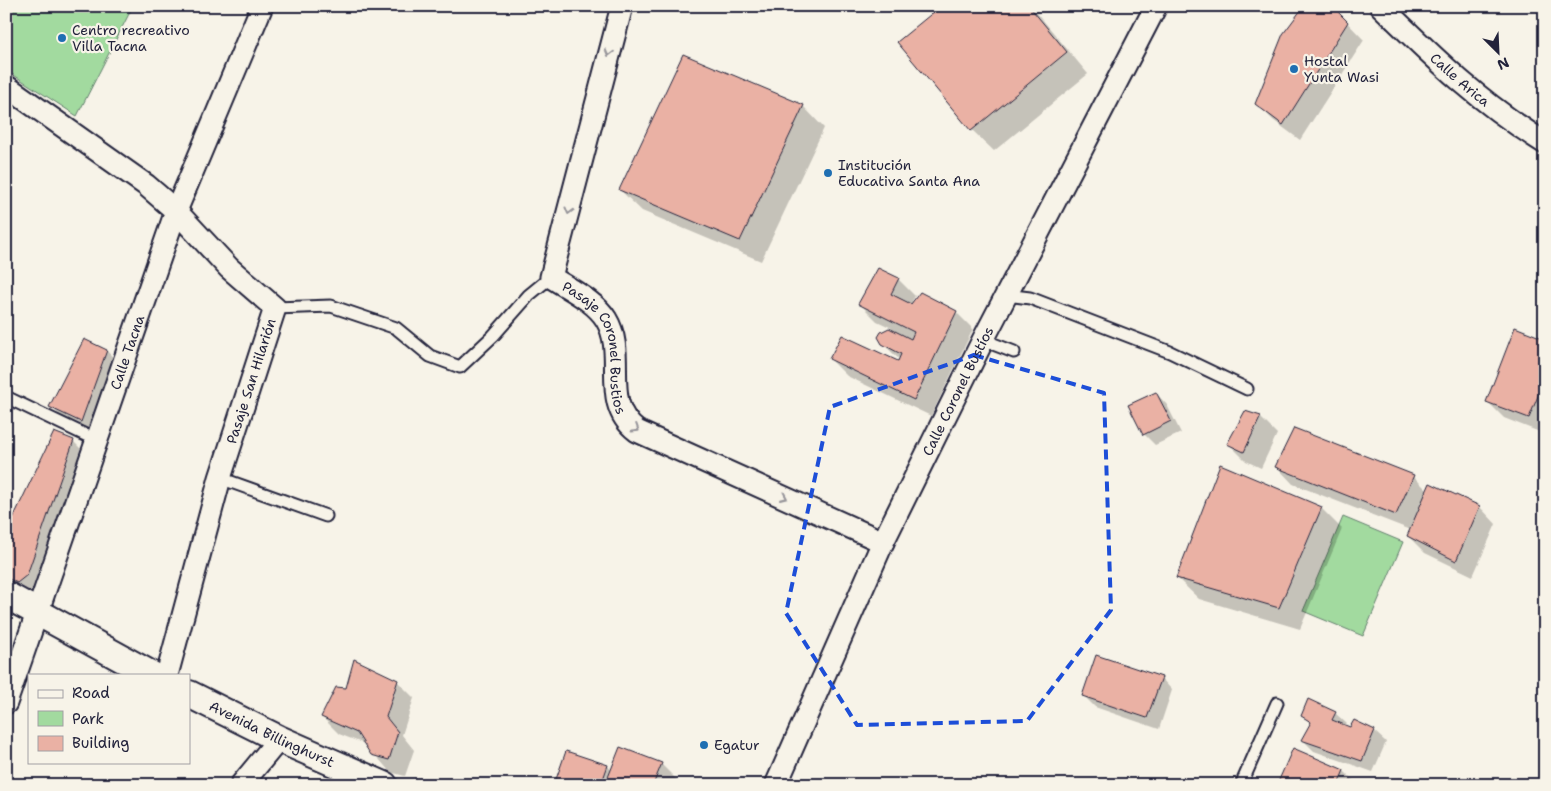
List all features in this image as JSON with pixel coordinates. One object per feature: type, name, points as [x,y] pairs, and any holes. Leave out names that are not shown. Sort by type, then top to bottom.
[{"type":"street","name":"Calle Tacna","points":[[6,702],[98,441],[176,211],[262,6]]},
{"type":"street","name":"Pasaje Coronel Bustios","points":[[622,6],[551,277],[600,310],[611,329],[615,341],[618,406],[629,425],[637,431],[883,542]]},
{"type":"street","name":"Calle Coronel Bustíos","points":[[776,785],[883,542],[983,340],[1156,6]]},
{"type":"street","name":"Calle Arica","points":[[1381,6],[1430,56],[1462,84],[1514,124],[1545,143]]},
{"type":"street","name":"Pasaje San Hilarión","points":[[6,86],[146,185],[176,211],[229,268],[275,308],[220,478],[167,674]]},
{"type":"street","points":[[6,595],[150,674]]},
{"type":"street","name":"Avenida Billinghurst","points":[[190,694],[279,739],[384,785]]},
{"type":"street","points":[[241,785],[279,739]]},
{"type":"lane","points":[[275,308],[331,306],[396,328],[430,356],[460,367],[493,336],[529,295],[551,277]]},
{"type":"lane","points":[[1006,295],[1030,298],[1170,352],[1247,389]]},
{"type":"lane","points":[[983,340],[1014,352]]},
{"type":"lane","points":[[6,397],[98,441]]},
{"type":"lane","points":[[220,478],[326,516]]},
{"type":"lane","points":[[1241,785],[1277,703]]},
{"type":"highlighted area","points":[[974,355],[1104,393],[1111,610],[1027,721],[857,725],[786,613],[830,407]]},
{"type":"green space","name":"Centro recreativo Villa Tacna","points":[[6,6],[133,6],[77,116],[6,70]]},
{"type":"green space","points":[[1343,517],[1403,542],[1363,636],[1303,611]]},
{"type":"building","points":[[941,6],[1029,6],[1067,52],[971,131],[897,42]]},
{"type":"building","name":"Hostal Yunta Wasi","points":[[1304,6],[1332,6],[1348,22],[1283,125],[1255,104],[1283,34]]},
{"type":"building","points":[[683,54],[804,105],[740,241],[619,190]]},
{"type":"building","points":[[878,268],[899,278],[891,294],[911,304],[920,292],[957,311],[914,400],[829,359],[842,335],[898,361],[901,354],[882,344],[878,337],[881,332],[889,328],[911,339],[914,332],[858,304]]},
{"type":"building","points":[[1515,327],[1545,339],[1545,379],[1529,418],[1486,402]]},
{"type":"building","points":[[84,339],[107,350],[81,422],[49,407]]},
{"type":"building","points":[[1156,392],[1171,421],[1143,435],[1128,405]]},
{"type":"building","points":[[1245,411],[1261,416],[1244,452],[1227,444]]},
{"type":"building","points":[[1294,428],[1414,475],[1396,515],[1275,467]]},
{"type":"building","points":[[54,432],[74,440],[27,575],[17,583],[6,577],[6,533]]},
{"type":"building","points":[[1220,464],[1322,507],[1279,608],[1176,578]]},
{"type":"building","points":[[1430,483],[1480,506],[1456,561],[1407,536]]},
{"type":"building","points":[[1096,655],[1162,677],[1147,718],[1082,696]]},
{"type":"building","points":[[354,659],[398,680],[386,717],[398,732],[389,760],[371,755],[357,733],[321,717],[336,687],[346,688]]},
{"type":"building","points":[[1308,699],[1336,712],[1332,720],[1350,727],[1354,720],[1375,730],[1362,761],[1301,740],[1311,722],[1301,716]]},
{"type":"building","points":[[620,747],[662,763],[653,785],[605,785]]},
{"type":"building","points":[[1293,748],[1344,770],[1338,785],[1319,778],[1316,785],[1291,785],[1279,780]]},
{"type":"building","points":[[566,751],[608,765],[601,785],[554,785]]},
{"type":"place","name":"Centro recreativo Villa Tacna","points":[[62,38]]},
{"type":"place","name":"Hostal Yunta Wasi","points":[[1294,69]]},
{"type":"place","name":"Institución Educativa Santa Ana","points":[[828,173]]},
{"type":"place","name":"Egatur","points":[[704,745]]}]
